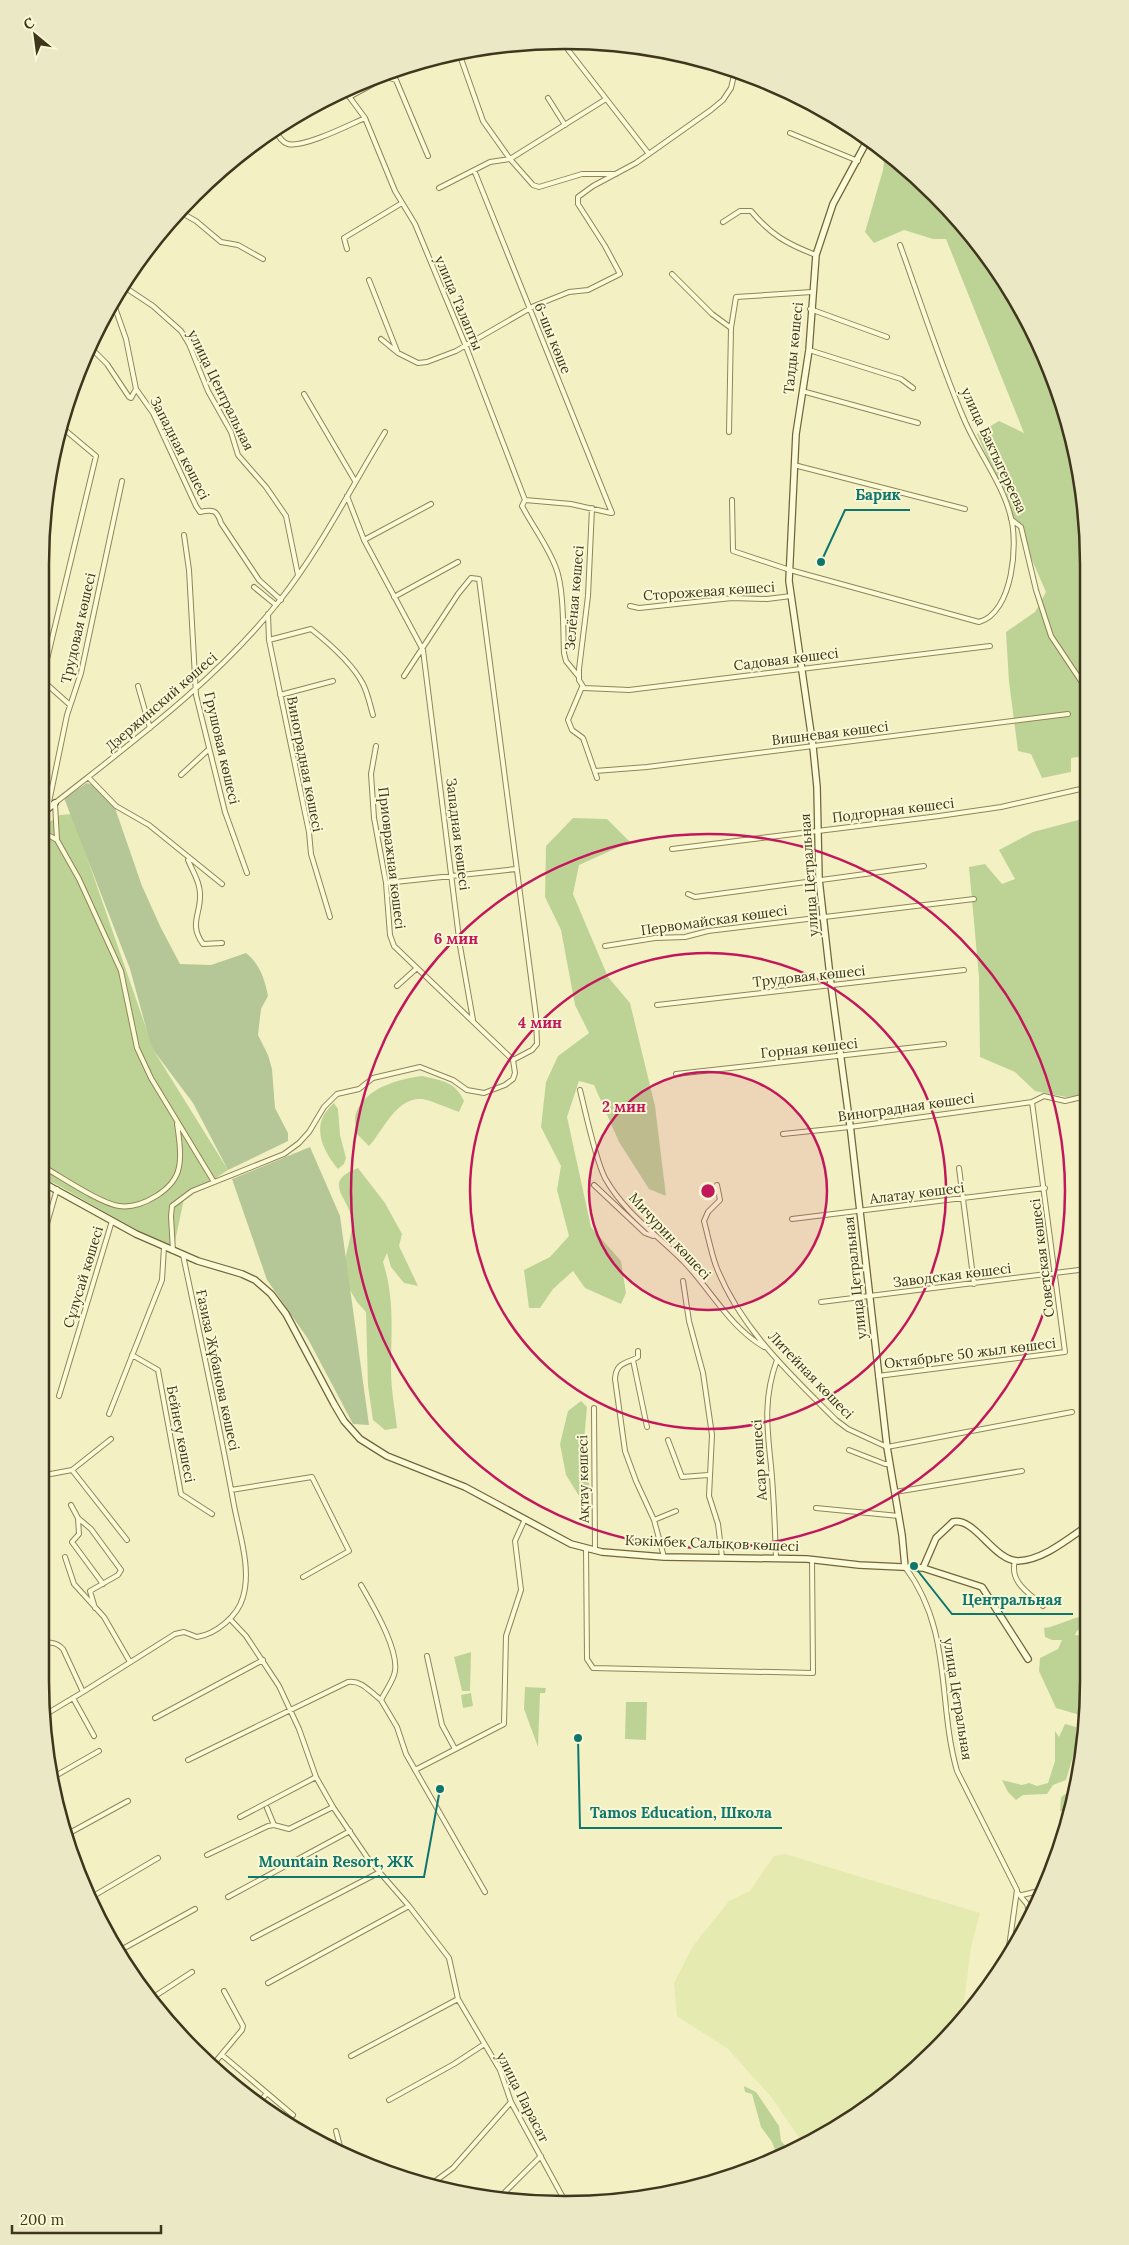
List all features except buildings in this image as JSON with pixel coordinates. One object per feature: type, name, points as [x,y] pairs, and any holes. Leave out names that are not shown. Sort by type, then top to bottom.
[{"type":"street","points":[[567,49],[635,139],[649,154]]},
{"type":"street","points":[[461,60],[483,121],[510,159],[533,185],[539,187],[582,174],[616,174]]},
{"type":"street","points":[[381,339],[398,353],[418,363],[436,359],[456,351],[465,344],[530,308],[569,292],[588,290],[620,274],[578,204],[578,197],[672,139],[723,100],[731,88],[734,77]]},
{"type":"street","points":[[392,79],[396,80],[428,156]]},
{"type":"street","points":[[349,97],[359,92]]},
{"type":"street","name":"улица Талапты","points":[[349,97],[365,118],[402,203],[414,224],[465,344],[524,501],[556,568],[561,586],[564,654],[566,661],[579,677]]},
{"type":"street","points":[[548,98],[565,125]]},
{"type":"street","points":[[439,188],[490,162],[510,159],[606,99]]},
{"type":"street","points":[[279,136],[282,141],[290,144],[319,138],[365,118]]},
{"type":"street","points":[[790,133],[858,161]]},
{"type":"street","name":"Талды көшесі","points":[[790,570],[794,465],[808,350],[816,255],[833,204],[865,146]]},
{"type":"street","name":"6-шы көше","points":[[474,170],[612,514],[592,508]]},
{"type":"street","points":[[347,249],[344,238],[402,203]]},
{"type":"street","points":[[723,222],[740,211],[752,211],[768,231],[795,247],[816,255]]},
{"type":"street","points":[[186,215],[196,221],[221,242],[238,245],[263,259]]},
{"type":"street","name":"улица Бактыгереева","points":[[900,245],[964,420],[1011,519],[1021,527],[1036,590],[1051,636],[1080,680]]},
{"type":"street","points":[[672,274],[712,314],[731,328]]},
{"type":"street","points":[[369,280],[398,353]]},
{"type":"street","name":"улица Центральная","points":[[129,290],[153,306],[181,331],[189,344],[208,391],[231,432],[238,455],[266,487],[286,516],[298,575]]},
{"type":"street","points":[[729,432],[731,328],[736,297],[812,292]]},
{"type":"street","points":[[810,309],[887,337]]},
{"type":"street","name":"Западная көшесі","points":[[116,311],[126,339],[136,389],[153,414],[196,506],[200,512],[212,510],[218,513],[226,529],[259,580],[280,600]]},
{"type":"street","points":[[808,350],[901,379],[913,388]]},
{"type":"street","points":[[95,352],[106,364],[128,397],[131,398],[136,389]]},
{"type":"street","points":[[802,391],[918,423]]},
{"type":"street","points":[[304,394],[356,481]]},
{"type":"street","points":[[49,651],[96,456],[66,431]]},
{"type":"street","name":"Дзержинский көшесі","points":[[56,804],[196,690],[226,662],[276,605],[298,575],[385,432]]},
{"type":"street","points":[[794,465],[965,509]]},
{"type":"street","name":"Трудовая көшесі","points":[[49,805],[70,705],[83,664],[122,481]]},
{"type":"street","points":[[347,496],[364,540],[423,650]]},
{"type":"street","points":[[732,500],[733,551],[790,570],[979,622],[987,620],[996,612],[1010,576],[1014,551],[1011,519]]},
{"type":"street","points":[[524,501],[592,508]]},
{"type":"street","points":[[364,540],[431,504]]},
{"type":"street","name":"Зелёная көшесі","points":[[583,688],[579,677],[588,596],[592,508]]},
{"type":"street","name":"Грушовая көшесі","points":[[184,535],[189,570],[193,673],[196,690],[228,821],[248,873]]},
{"type":"street","points":[[394,597],[458,562]]},
{"type":"street","name":"улица Цетральная","points":[[790,570],[791,596],[813,746],[819,879],[830,985],[850,1127],[887,1446],[899,1516],[905,1567],[919,1588],[931,1617],[945,1681],[953,1758],[957,1771],[1017,1892]]},
{"type":"street","points":[[173,1251],[172,1206],[192,1191],[284,1154],[299,1143],[309,1132],[324,1106],[337,1094],[359,1089],[373,1078],[420,1067],[453,1080],[467,1090],[484,1093],[505,1085],[513,1079],[515,1073],[513,1060],[532,1050],[537,1044],[538,1036],[479,579],[471,578],[463,588],[404,676]]},
{"type":"street","points":[[254,587],[276,605]]},
{"type":"street","name":"Сторожевая көшесі","points":[[630,606],[639,608],[732,598],[767,599],[791,596]]},
{"type":"street","name":"Виноградная көшесі","points":[[268,614],[269,640],[309,832],[310,854],[330,917]]},
{"type":"street","points":[[269,640],[312,629],[354,671],[364,685],[373,715]]},
{"type":"street","name":"Садовая көшесі","points":[[583,688],[629,690],[990,646]]},
{"type":"street","name":"Западная көшесі","points":[[423,650],[460,946],[474,1021]]},
{"type":"street","points":[[280,695],[333,681]]},
{"type":"street","points":[[49,686],[70,705]]},
{"type":"street","points":[[138,686],[150,728]]},
{"type":"street","points":[[583,688],[568,720],[572,730],[583,738],[597,778]]},
{"type":"street","name":"Вишневая көшесі","points":[[594,771],[647,767],[1068,714]]},
{"type":"street","name":"Приовражная көшесі","points":[[376,746],[371,774],[374,818],[386,883],[390,935],[394,946],[513,1060]]},
{"type":"street","points":[[181,776],[209,749]]},
{"type":"street","points":[[89,778],[116,806],[149,825],[222,884]]},
{"type":"street","name":"Подгорная көшесі","points":[[672,849],[1001,807],[1080,789]]},
{"type":"street","points":[[49,809],[56,804]]},
{"type":"street","points":[[56,804],[57,840],[79,878],[121,971],[137,1048],[177,1122],[214,1182]]},
{"type":"street","points":[[49,836],[57,840]]},
{"type":"street","points":[[187,857],[198,883],[200,898],[195,919],[199,937],[203,944],[222,943]]},
{"type":"street","points":[[688,894],[696,896],[924,866]]},
{"type":"street","points":[[386,883],[516,869]]},
{"type":"street","name":"Первомайская көшесі","points":[[605,946],[974,898]]},
{"type":"street","points":[[397,986],[418,968]]},
{"type":"street","name":"Трудовая көшесі","points":[[657,1005],[964,970]]},
{"type":"street","name":"Горная көшесі","points":[[676,1074],[944,1044]]},
{"type":"street","name":"Мичурин көшесі","points":[[580,1090],[604,1177],[634,1216],[688,1267],[728,1317],[766,1349]]},
{"type":"street","name":"Виноградная көшесі","points":[[783,1134],[850,1127],[1032,1102],[1044,1096],[1065,1101],[1080,1097]]},
{"type":"street","name":"Советская көшесі","points":[[1032,1102],[1045,1188],[1065,1352]]},
{"type":"street","points":[[49,1170],[104,1201],[118,1206],[132,1206],[159,1194],[172,1183],[179,1168],[177,1122]]},
{"type":"street","points":[[959,1168],[974,1284]]},
{"type":"street","name":"Кәкімбек Салықов көшесі","points":[[49,1185],[112,1221],[164,1247],[255,1280],[271,1294],[294,1327],[344,1422],[360,1439],[380,1452],[465,1487],[571,1544],[595,1550],[664,1557],[812,1559],[867,1566],[923,1568],[982,1587],[1028,1659]]},
{"type":"street","points":[[594,1185],[645,1233],[657,1238]]},
{"type":"street","name":"Литейная көшесі","points":[[716,1185],[720,1200],[708,1212],[704,1222],[716,1266],[736,1304],[766,1349],[836,1420],[848,1429],[887,1446]]},
{"type":"street","name":"Алатау көшесі","points":[[792,1219],[1045,1188]]},
{"type":"street","points":[[49,1217],[57,1189]]},
{"type":"street","name":"Сұлусай көшесі","points":[[59,1396],[112,1221]]},
{"type":"street","points":[[109,1414],[162,1280],[164,1247]]},
{"type":"street","name":"Ғазиза Жұбанова көшесі","points":[[183,1255],[216,1410],[246,1568],[243,1598],[230,1618]]},
{"type":"street","name":"Заводская көшесі","points":[[821,1302],[1080,1270]]},
{"type":"street","points":[[683,1281],[689,1321],[703,1373],[712,1435],[708,1475],[709,1496],[718,1524],[722,1557]]},
{"type":"street","points":[[638,1351],[638,1356],[633,1360],[619,1364],[615,1371],[615,1379],[625,1452],[654,1520],[664,1557]]},
{"type":"street","name":"Октябрьге 50 жыл көшесі","points":[[878,1376],[1065,1352]]},
{"type":"street","name":"Бейнеу көшесі","points":[[132,1355],[158,1370],[181,1494],[212,1514]]},
{"type":"street","points":[[633,1360],[647,1427]]},
{"type":"street","name":"Асар көшесі","points":[[776,1559],[771,1466],[766,1423],[772,1375],[777,1360]]},
{"type":"street","name":"Ақтау көшесі","points":[[594,1408],[595,1550]]},
{"type":"street","points":[[887,1446],[1072,1412]]},
{"type":"street","points":[[49,1474],[72,1470],[111,1439]]},
{"type":"street","points":[[668,1440],[682,1477],[708,1475]]},
{"type":"street","points":[[849,1450],[885,1464],[890,1464]]},
{"type":"street","points":[[72,1470],[127,1540]]},
{"type":"street","points":[[894,1492],[1022,1471]]},
{"type":"street","points":[[231,1490],[310,1476],[314,1480],[349,1551],[303,1577]]},
{"type":"street","points":[[71,1505],[78,1518],[91,1529],[121,1570],[118,1575],[88,1593],[95,1608]]},
{"type":"street","points":[[816,1508],[899,1516]]},
{"type":"street","points":[[654,1520],[676,1511]]},
{"type":"street","points":[[78,1518],[79,1534],[72,1542],[103,1584]]},
{"type":"street","points":[[415,1770],[504,1724],[506,1636],[521,1590],[515,1541],[525,1518]]},
{"type":"street","points":[[923,1568],[936,1538],[953,1522],[958,1521],[966,1524],[1001,1553],[1015,1560],[1029,1558],[1056,1547],[1080,1531]]},
{"type":"street","points":[[586,1548],[587,1659],[593,1668],[813,1673],[812,1559]]},
{"type":"street","points":[[65,1557],[74,1584],[108,1623],[130,1662]]},
{"type":"street","points":[[1015,1560],[1013,1570],[1015,1578],[1043,1606]]},
{"type":"street","points":[[361,1585],[384,1625],[393,1654],[395,1674],[381,1700]]},
{"type":"street","points":[[50,1712],[176,1634],[184,1632],[197,1638],[230,1618]]},
{"type":"street","name":"улица Парасат","points":[[230,1618],[263,1660],[290,1709],[316,1777],[333,1807],[380,1872],[449,1958],[458,1999],[483,2045],[500,2070],[511,2102],[562,2196]]},
{"type":"street","points":[[49,1642],[57,1643],[61,1646],[83,1692]]},
{"type":"street","points":[[427,1656],[442,1725],[455,1749]]},
{"type":"street","points":[[155,1718],[263,1660]]},
{"type":"street","points":[[188,1760],[290,1709],[348,1682],[356,1681],[381,1700],[398,1727],[406,1754],[485,1892]]},
{"type":"street","points":[[73,1698],[94,1736]]},
{"type":"street","points":[[58,1774],[99,1750]]},
{"type":"street","points":[[240,1817],[316,1777]]},
{"type":"street","points":[[72,1832],[128,1801]]},
{"type":"street","points":[[207,1856],[274,1825],[288,1829],[333,1807]]},
{"type":"street","points":[[267,1808],[274,1825]]},
{"type":"street","points":[[228,1897],[350,1831]]},
{"type":"street","points":[[96,1895],[158,1858]]},
{"type":"street","points":[[253,1938],[380,1872]]},
{"type":"street","points":[[1010,1939],[1017,1892],[1022,1895],[1027,1909]]},
{"type":"street","points":[[1022,1895],[1035,1892]]},
{"type":"street","points":[[268,1983],[409,1906]]},
{"type":"street","points":[[124,1948],[195,1909]]},
{"type":"street","points":[[156,1995],[192,1972]]},
{"type":"street","points":[[217,2061],[242,2030],[243,2026],[224,1991]]},
{"type":"street","points":[[350,2056],[458,1999]]},
{"type":"street","points":[[389,2100],[454,2064],[483,2045]]},
{"type":"street","points":[[222,2055],[293,2115]]},
{"type":"street","points":[[263,2098],[267,2093]]},
{"type":"street","points":[[437,2180],[453,2168],[511,2102]]},
{"type":"street","points":[[336,2131],[340,2145]]},
{"type":"street","points":[[504,2193],[541,2156]]},
{"type":"green space","points":[[884,160],[929,200],[952,224],[993,278],[1027,336],[1041,367],[1063,431],[1076,497],[1080,564],[1080,757],[1071,758],[1071,772],[1042,778],[1031,754],[1018,751],[1009,682],[1006,632],[1035,612],[1046,592],[977,434],[999,421],[1024,433],[946,239],[933,239],[904,230],[874,243],[865,232]]},
{"type":"green space","points":[[87,783],[94,785],[115,808],[142,886],[180,964],[211,965],[246,953],[255,962],[263,978],[268,996],[261,1009],[258,1035],[268,1055],[272,1069],[275,1108],[288,1133],[288,1141],[228,1170],[193,1103],[154,1051],[150,1042],[130,969],[64,798]]},
{"type":"green space","points":[[72,814],[154,1051],[228,1170],[184,1199],[173,1251],[49,1182],[49,823],[60,815]]},
{"type":"green space","points":[[573,818],[607,819],[630,842],[579,865],[573,894],[608,977],[630,1003],[655,1106],[666,1196],[649,1189],[619,1142],[594,1085],[579,1081],[567,1117],[591,1227],[621,1261],[626,1293],[621,1304],[585,1288],[573,1271],[553,1289],[540,1308],[529,1308],[524,1270],[550,1257],[569,1236],[557,1190],[561,1166],[541,1127],[546,1082],[558,1056],[589,1033],[575,1005],[561,930],[545,897],[546,846]]},
{"type":"green space","points":[[1080,820],[1080,1096],[1066,1097],[1035,1091],[1015,1072],[980,1057],[979,977],[969,867],[985,864],[1002,884],[1015,879],[999,850],[1033,832]]},
{"type":"green space","points":[[422,1076],[447,1083],[457,1090],[464,1101],[459,1112],[422,1099],[405,1103],[391,1116],[369,1146],[356,1133],[355,1115],[361,1104],[367,1097],[384,1086],[403,1079]]},
{"type":"green space","points":[[334,1103],[338,1109],[340,1135],[346,1158],[344,1164],[338,1169],[323,1145],[320,1127],[322,1119]]},
{"type":"green space","points":[[310,1147],[340,1216],[369,1425],[353,1424],[308,1339],[267,1280],[232,1179]]},
{"type":"green space","points":[[358,1168],[385,1203],[402,1234],[399,1246],[418,1286],[404,1283],[391,1267],[387,1253],[383,1262],[391,1303],[391,1377],[397,1428],[385,1430],[373,1420],[368,1386],[366,1312],[357,1302],[341,1275],[350,1239],[352,1221],[339,1185],[341,1179],[347,1173]]},
{"type":"green space","points":[[581,1401],[587,1407],[584,1441],[590,1494],[579,1496],[566,1475],[560,1444],[568,1411]]},
{"type":"green space","points":[[1080,1617],[1080,1629],[1075,1635],[1080,1635],[1079,1715],[1056,1708],[1039,1671],[1040,1658],[1058,1649],[1062,1640],[1052,1640],[1045,1637],[1044,1628]]},
{"type":"green space","points":[[471,1652],[470,1691],[462,1691],[454,1657]]},
{"type":"green space","points":[[525,1687],[546,1688],[545,1693],[540,1693],[538,1747],[524,1709]]},
{"type":"green space","points":[[471,1693],[473,1706],[463,1708],[461,1695]]},
{"type":"green space","points":[[626,1702],[647,1702],[646,1740],[625,1739]]},
{"type":"green space","points":[[1065,1724],[1076,1727],[1076,1746],[1066,1780],[1053,1785],[1047,1794],[1023,1795],[1016,1800],[1008,1792],[1002,1780],[1022,1785],[1029,1783],[1037,1786],[1048,1783],[1055,1761],[1055,1731],[1059,1737]]},
{"type":"green space","points":[[1068,1793],[1064,1811],[1060,1811],[1061,1797]]},
{"type":"green space","points":[[785,1854],[980,1913],[971,1947],[964,2007],[929,2045],[878,2090],[851,2109],[800,2139],[772,2098],[728,2049],[677,2016],[674,1983],[693,1946],[729,1901],[750,1891],[774,1856]]},
{"type":"green space","points":[[744,2086],[756,2092],[779,2126],[781,2141],[786,2146],[775,2151],[772,2142],[761,2127],[752,2094],[745,2092]]},
{"type":"place","name":"Барик","points":[[821,562]]},
{"type":"place","name":"Центральная","points":[[914,1566]]},
{"type":"place","name":"Tamos Education, Школа","points":[[578,1738]]},
{"type":"place","name":"Mountain Resort, ЖК","points":[[440,1789]]}]
